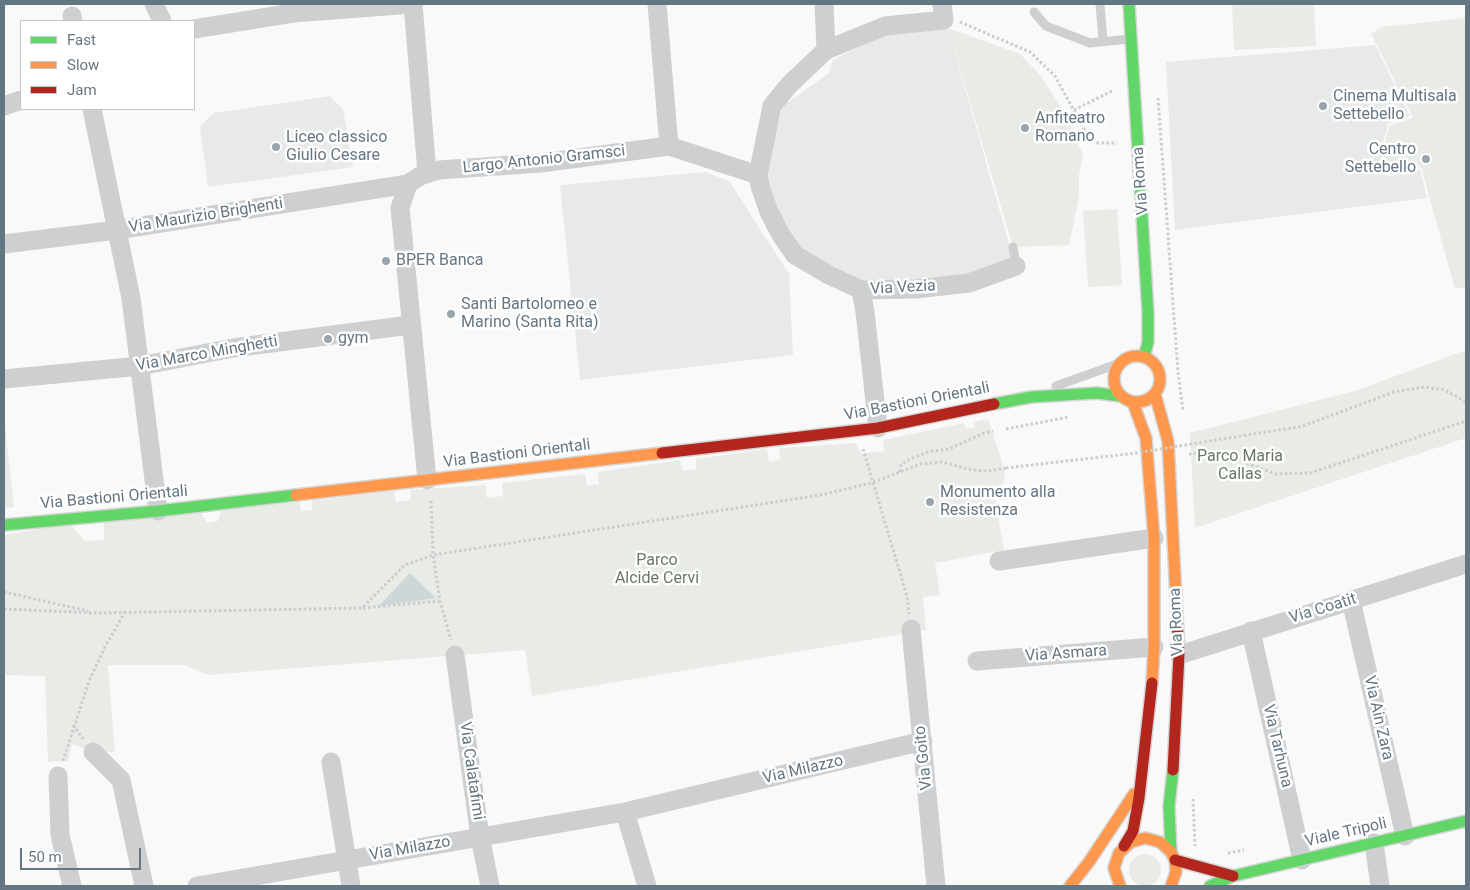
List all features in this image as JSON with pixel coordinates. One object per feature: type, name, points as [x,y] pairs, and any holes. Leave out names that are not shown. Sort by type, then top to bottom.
[{"type":"street","points":[[154,4],[162,20]]},
{"type":"street","points":[[195,29],[293,13],[413,4],[418,178],[400,208],[410,325],[427,480]]},
{"type":"street","points":[[657,4],[669,146],[758,175]]},
{"type":"street","points":[[824,4],[826,50]]},
{"type":"street","name":"Via Roma","points":[[1129,4],[1148,313],[1148,342],[1144,357]]},
{"type":"street","name":"Via Vezia","points":[[943,12],[885,26],[826,50],[789,85],[772,106],[758,175],[769,212],[781,235],[795,254],[829,276],[860,290],[916,289],[968,283],[1016,266]]},
{"type":"street","points":[[4,106],[20,100]]},
{"type":"street","points":[[92,110],[131,298],[158,511]]},
{"type":"street","name":"Largo Antonio Gramsci","points":[[418,178],[439,170],[541,163],[669,146]]},
{"type":"street","name":"Via Maurizio Brighenti","points":[[4,244],[117,230],[418,178]]},
{"type":"street","points":[[860,290],[865,312],[878,428]]},
{"type":"street","name":"Via Marco Minghetti","points":[[4,379],[140,366],[233,348],[410,325]]},
{"type":"street","points":[[1131,356],[1144,357],[1155,365],[1159,373],[1159,386],[1155,394],[1145,401],[1133,403],[1120,396],[1113,380],[1120,363],[1131,356]]},
{"type":"street","name":"Via Bastioni Orientali","points":[[4,524],[158,511],[878,428],[1031,397],[1097,393],[1120,396]]},
{"type":"street","name":"Via Roma","points":[[1155,394],[1168,441],[1179,655],[1176,746],[1169,806],[1176,872],[1175,885]]},
{"type":"street","name":"Via Roma","points":[[1114,868],[1119,853],[1133,831],[1149,723],[1154,647],[1154,538],[1146,438],[1133,403]]},
{"type":"street","points":[[999,561],[1154,538]]},
{"type":"street","name":"Via Coatit","points":[[1179,655],[1466,564]]},
{"type":"street","name":"Via Ain Zara","points":[[1352,600],[1405,836]]},
{"type":"street","name":"Via Goito","points":[[911,629],[936,886]]},
{"type":"street","name":"Via Tarhuna","points":[[1251,631],[1302,860]]},
{"type":"street","name":"Via Asmara","points":[[977,661],[1154,647]]},
{"type":"street","name":"Via Calatafimi","points":[[455,655],[480,837],[490,886]]},
{"type":"street","name":"Via Milazzo","points":[[196,886],[625,812],[923,741]]},
{"type":"street","points":[[93,752],[121,780],[144,886]]},
{"type":"street","points":[[331,762],[351,886]]},
{"type":"street","points":[[58,776],[60,835],[72,886]]},
{"type":"street","name":"Via Roma","points":[[1070,886],[1105,840],[1139,785]]},
{"type":"street","points":[[625,812],[647,886]]},
{"type":"street","name":"Viale Tripoli","points":[[1210,886],[1233,876],[1466,821]]},
{"type":"street","name":"Viale Tripoli","points":[[1124,846],[1138,839],[1153,839],[1166,846],[1173,856],[1233,876]]},
{"type":"street","points":[[1374,843],[1380,886]]},
{"type":"street","points":[[1104,877],[1114,868],[1120,886]]},
{"type":"lane","points":[[1100,4],[1103,41]]},
{"type":"lane","points":[[1034,12],[1046,26],[1090,43],[1132,38]]},
{"type":"lane","points":[[1013,247],[1016,266]]},
{"type":"lane","name":"Via Bastioni Orientali","points":[[1031,397],[1120,363]]},
{"type":"path","points":[[943,12],[960,22],[1030,52],[1055,76],[1085,131],[1098,143]]},
{"type":"path","points":[[1074,110],[1118,88]]},
{"type":"path","points":[[1157,92],[1178,372],[1184,417]]},
{"type":"path","points":[[362,608],[405,565],[434,555],[820,494],[871,483],[921,464],[942,462],[972,470],[988,471],[1136,453],[1304,426],[1394,392],[1424,387],[1445,390],[1466,402]]},
{"type":"path","points":[[1006,429],[1072,416]]},
{"type":"path","points":[[1186,436],[1189,454],[1214,451],[1276,474],[1310,473],[1466,421]]},
{"type":"path","points":[[899,472],[901,465],[910,459],[928,452],[949,449],[984,433],[993,431]]},
{"type":"path","points":[[860,442],[907,596],[911,629]]},
{"type":"path","points":[[1131,446],[1133,463]]},
{"type":"path","points":[[427,480],[431,496],[434,555],[440,601],[455,655]]},
{"type":"path","points":[[4,592],[96,613]]},
{"type":"path","points":[[4,609],[96,613],[362,608],[440,601]]},
{"type":"path","points":[[58,776],[89,681],[106,644],[125,612]]},
{"type":"path","points":[[1192,809],[1195,849],[1201,852]]},
{"type":"path","points":[[1224,854],[1248,850]]},
{"type":"shaded area","points":[[948,28],[1015,265],[970,280],[867,281],[835,273],[796,252],[770,204],[766,166],[783,106],[829,73],[833,60],[887,32]]},
{"type":"shaded area","points":[[1375,45],[1410,116],[1388,124],[1381,151],[1388,177],[1420,169],[1427,198],[1175,230],[1166,62]]},
{"type":"shaded area","name":"Liceo classico Giulio Cesare","points":[[330,96],[343,109],[353,167],[208,187],[200,126],[214,113]]},
{"type":"shaded area","points":[[705,172],[729,181],[789,274],[793,355],[580,380],[560,185]]},
{"type":"shaded area","points":[[410,573],[436,598],[379,606]]},
{"type":"green space","points":[[1232,4],[1314,4],[1316,46],[1234,50]]},
{"type":"green space","name":"Centro Settebello","points":[[1466,18],[1466,287],[1455,289],[1421,167],[1389,175],[1383,151],[1389,126],[1413,118],[1371,34],[1381,27]]},
{"type":"green space","name":"Anfiteatro Romano","points":[[948,28],[1020,54],[1041,76],[1066,116],[1083,155],[1079,175],[1079,197],[1069,245],[1013,247]]},
{"type":"green space","points":[[1117,209],[1122,285],[1088,287],[1083,211]]},
{"type":"green space","name":"Parco Maria Callas","points":[[1466,350],[1466,438],[1195,528],[1190,433],[1355,391]]},
{"type":"green space","points":[[4,416],[14,507],[4,508]]},
{"type":"green space","name":"Parco Alcide Cervi","points":[[988,419],[1005,477],[995,499],[1004,550],[935,563],[940,595],[923,597],[926,630],[532,696],[525,650],[208,675],[184,665],[108,665],[115,752],[93,752],[72,744],[68,761],[48,762],[45,676],[4,675],[4,535],[70,524],[85,541],[104,540],[104,521],[201,512],[207,523],[218,521],[221,510],[300,502],[301,511],[312,510],[312,501],[394,491],[396,502],[411,500],[410,490],[485,485],[487,498],[503,496],[502,483],[585,474],[587,486],[599,484],[598,472],[680,460],[683,471],[696,469],[696,459],[767,449],[769,462],[780,460],[779,448],[855,443],[862,454],[884,451],[883,440],[964,423],[966,429],[975,428],[974,422]]},
{"type":"green space","points":[[1145,854],[1151,855],[1156,859],[1160,864],[1160,876],[1156,881],[1151,885],[1145,886],[1139,885],[1134,881],[1130,876],[1129,870],[1130,864],[1134,859],[1139,855]]},
{"type":"traffic: fast","points":[[1129,4],[1148,313],[1148,342],[1144,357]]},
{"type":"traffic: fast","points":[[994,404],[1031,397],[1097,393],[1120,396]]},
{"type":"traffic: fast","points":[[4,525],[158,511],[296,495]]},
{"type":"traffic: fast","points":[[1171,852],[1169,806],[1173,770]]},
{"type":"traffic: fast","points":[[1210,886],[1233,876],[1466,821]]},
{"type":"traffic: slow","points":[[1132,356],[1142,356],[1154,362],[1159,370],[1160,379],[1159,388],[1154,396],[1146,401],[1132,402],[1124,399],[1117,392],[1114,384],[1114,374],[1117,366],[1124,359],[1132,356]]},
{"type":"traffic: slow","points":[[1155,394],[1168,441],[1176,597]]},
{"type":"traffic: slow","points":[[1133,403],[1146,438],[1154,538],[1154,647],[1152,683]]},
{"type":"traffic: slow","points":[[296,495],[662,453]]},
{"type":"traffic: slow","points":[[1070,886],[1089,862],[1134,794]]},
{"type":"traffic: slow","points":[[1120,886],[1114,868],[1119,853],[1131,842],[1145,838],[1160,842],[1171,852],[1175,860],[1176,872],[1171,886]]},
{"type":"traffic: jam","points":[[662,453],[878,428],[994,404]]},
{"type":"traffic: jam","points":[[1173,770],[1179,655],[1176,597]]},
{"type":"traffic: jam","points":[[1124,846],[1133,831],[1139,798],[1152,683]]},
{"type":"traffic: jam","points":[[1175,860],[1233,876]]},
{"type":"place","name":"Cinema Multisala Settebello","points":[[1323,106]]},
{"type":"place","name":"Anfiteatro Romano","points":[[1025,128]]},
{"type":"place","name":"Liceo classico Giulio Cesare","points":[[276,147]]},
{"type":"place","name":"Centro Settebello","points":[[1426,159]]},
{"type":"place","name":"BPER Banca","points":[[386,261]]},
{"type":"place","name":"Santi Bartolomeo e Marino (Santa Rita)","points":[[451,314]]},
{"type":"place","name":"gym","points":[[328,339]]},
{"type":"place","name":"Monumento alla Resistenza","points":[[930,502]]}]
